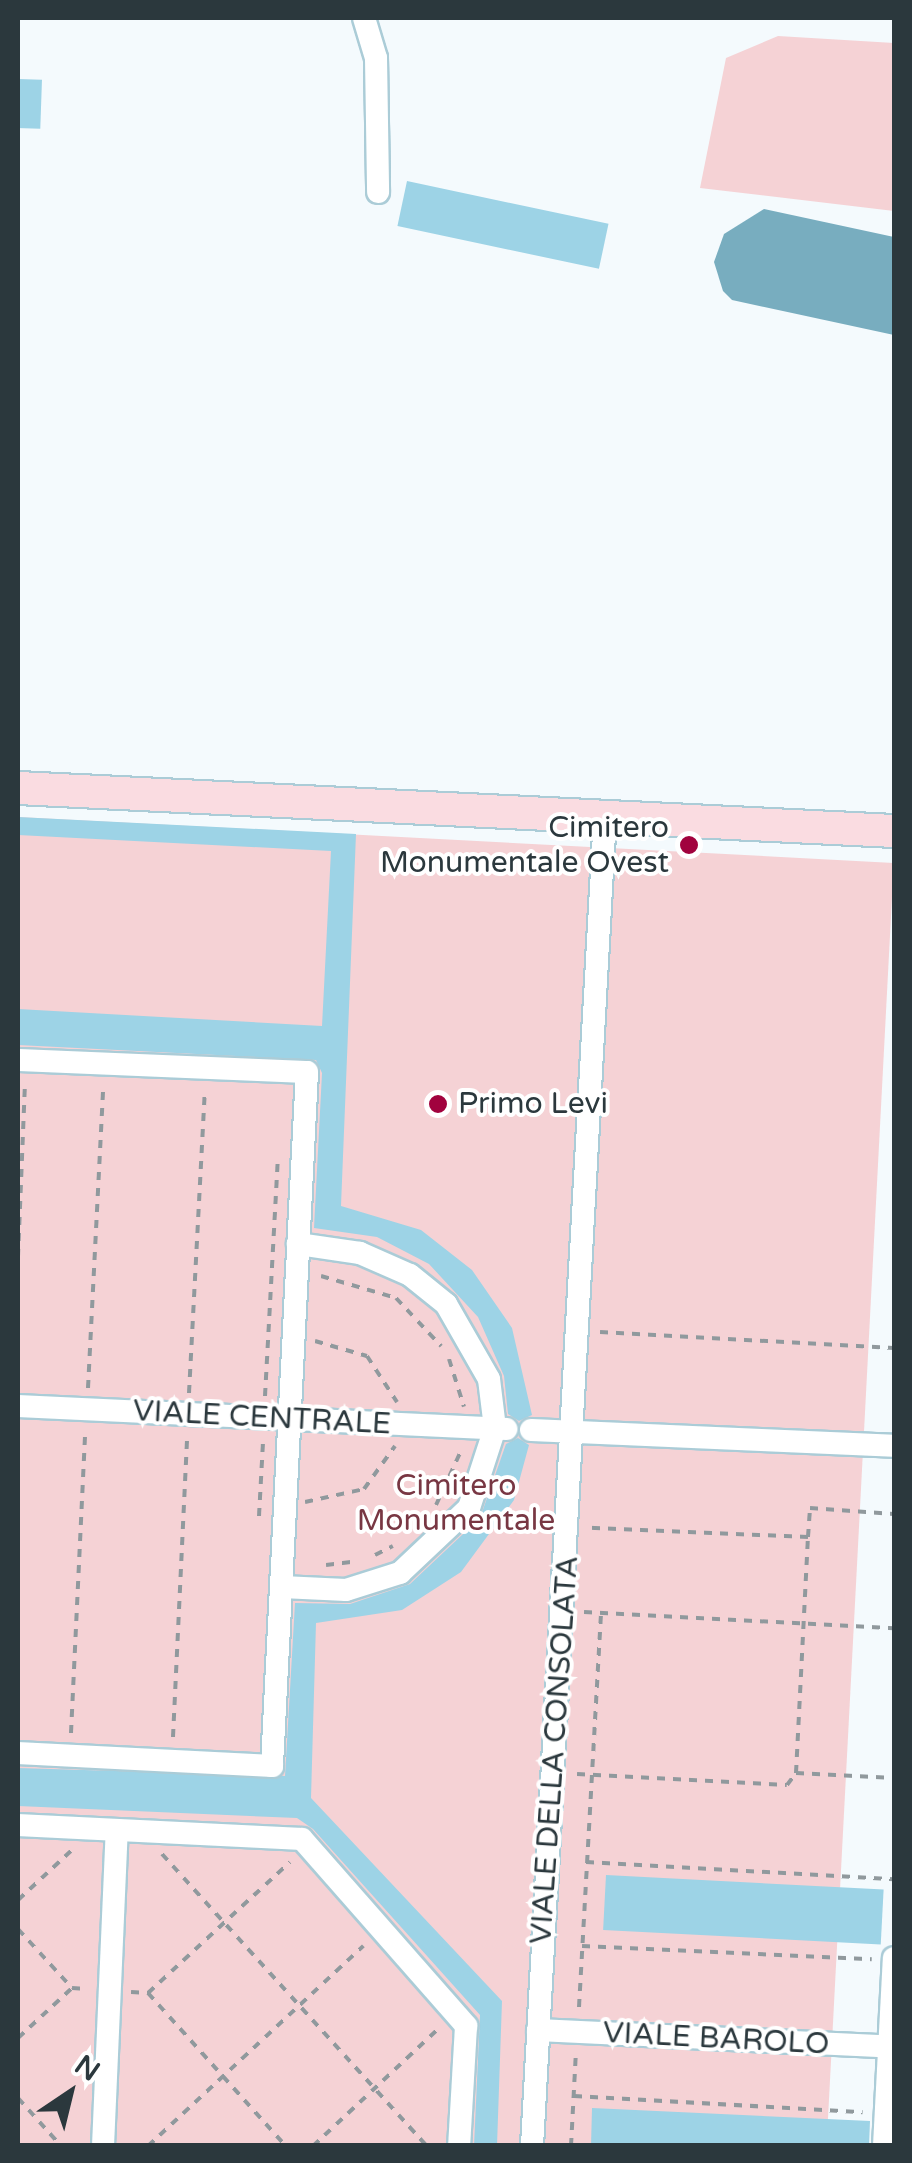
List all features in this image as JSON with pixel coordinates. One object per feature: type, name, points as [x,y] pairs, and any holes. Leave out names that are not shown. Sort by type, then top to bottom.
[{"type":"street","points":[[364,18],[376,58],[378,192]]},
{"type":"street","points":[[18,788],[894,831]]},
{"type":"street","name":"VIALE DELLA CONSOLATA","points":[[532,2146],[570,1527],[605,816]]},
{"type":"street","points":[[18,1060],[307,1072],[272,1766],[18,1754]]},
{"type":"street","points":[[282,1587],[346,1590],[400,1573],[441,1543],[469,1508],[500,1428],[489,1379],[446,1304],[410,1275],[360,1254],[298,1244]]},
{"type":"street","name":"VIALE CENTRALE","points":[[18,1406],[500,1428]]},
{"type":"street","points":[[532,1430],[894,1446]]},
{"type":"street","points":[[18,1825],[302,1839],[466,2026],[459,2146]]},
{"type":"street","points":[[103,2146],[110,1991],[106,1830]]},
{"type":"street","points":[[884,2146],[894,1959]]},
{"type":"street","name":"VIALE BAROLO","points":[[538,2030],[892,2047]]},
{"type":"path","points":[[18,1257],[25,1080],[44,1082]]},
{"type":"path","points":[[84,1084],[103,1085]]},
{"type":"path","points":[[580,1331],[894,1348]]},
{"type":"path","points":[[554,1773],[786,1785],[796,1773],[810,1508],[894,1514]]},
{"type":"path","points":[[570,1527],[808,1537]]},
{"type":"path","points":[[564,1611],[894,1628]]},
{"type":"path","points":[[571,2146],[601,1613]]},
{"type":"path","points":[[796,1773],[894,1778]]},
{"type":"path","points":[[18,1900],[106,1830]]},
{"type":"path","points":[[142,1832],[427,2146]]},
{"type":"path","points":[[148,1993],[307,1846]]},
{"type":"path","points":[[586,1862],[894,1880]]},
{"type":"path","points":[[18,1929],[72,1988],[148,1993],[286,2146]]},
{"type":"path","points":[[148,2146],[382,1930]]},
{"type":"path","points":[[582,1946],[894,1959]]},
{"type":"path","points":[[18,2038],[72,1988]]},
{"type":"path","points":[[314,2146],[455,2014]]},
{"type":"path","points":[[574,2096],[886,2113]]},
{"type":"path","points":[[18,2098],[61,2146]]},
{"type":"green space","points":[[778,36],[894,43],[894,211],[700,188],[726,58]]},
{"type":"green space","name":"Cimitero Monumentale","points":[[18,817],[894,863],[827,2146],[18,2146]]},
{"type":"water","points":[[764,209],[894,237],[894,335],[732,300],[723,291],[714,262],[724,234]]},
{"type":"building","points":[[18,79],[42,80],[40,129],[18,128]]},
{"type":"building","points":[[407,181],[608,224],[599,269],[397,226]]},
{"type":"building","points":[[18,817],[356,834],[341,1206],[421,1230],[472,1270],[512,1328],[532,1415],[519,1421],[508,1414],[504,1376],[478,1317],[429,1264],[377,1237],[314,1228],[322,1073],[316,1060],[18,1045],[18,1009],[322,1026],[331,851],[18,835]]},
{"type":"building","points":[[518,1438],[529,1445],[514,1500],[461,1572],[402,1610],[316,1623],[311,1798],[502,2001],[497,2146],[474,2146],[480,2015],[313,1829],[297,1818],[18,1806],[18,1768],[285,1776],[295,1603],[350,1604],[410,1584],[480,1518],[506,1444]]},
{"type":"building","points":[[606,1875],[884,1890],[881,1944],[603,1930]]},
{"type":"building","points":[[592,2108],[870,2121],[869,2146],[591,2146]]},
{"type":"place","name":"Cimitero Monumentale Ovest","points":[[689,845]]},
{"type":"place","name":"Primo Levi","points":[[438,1104]]}]
